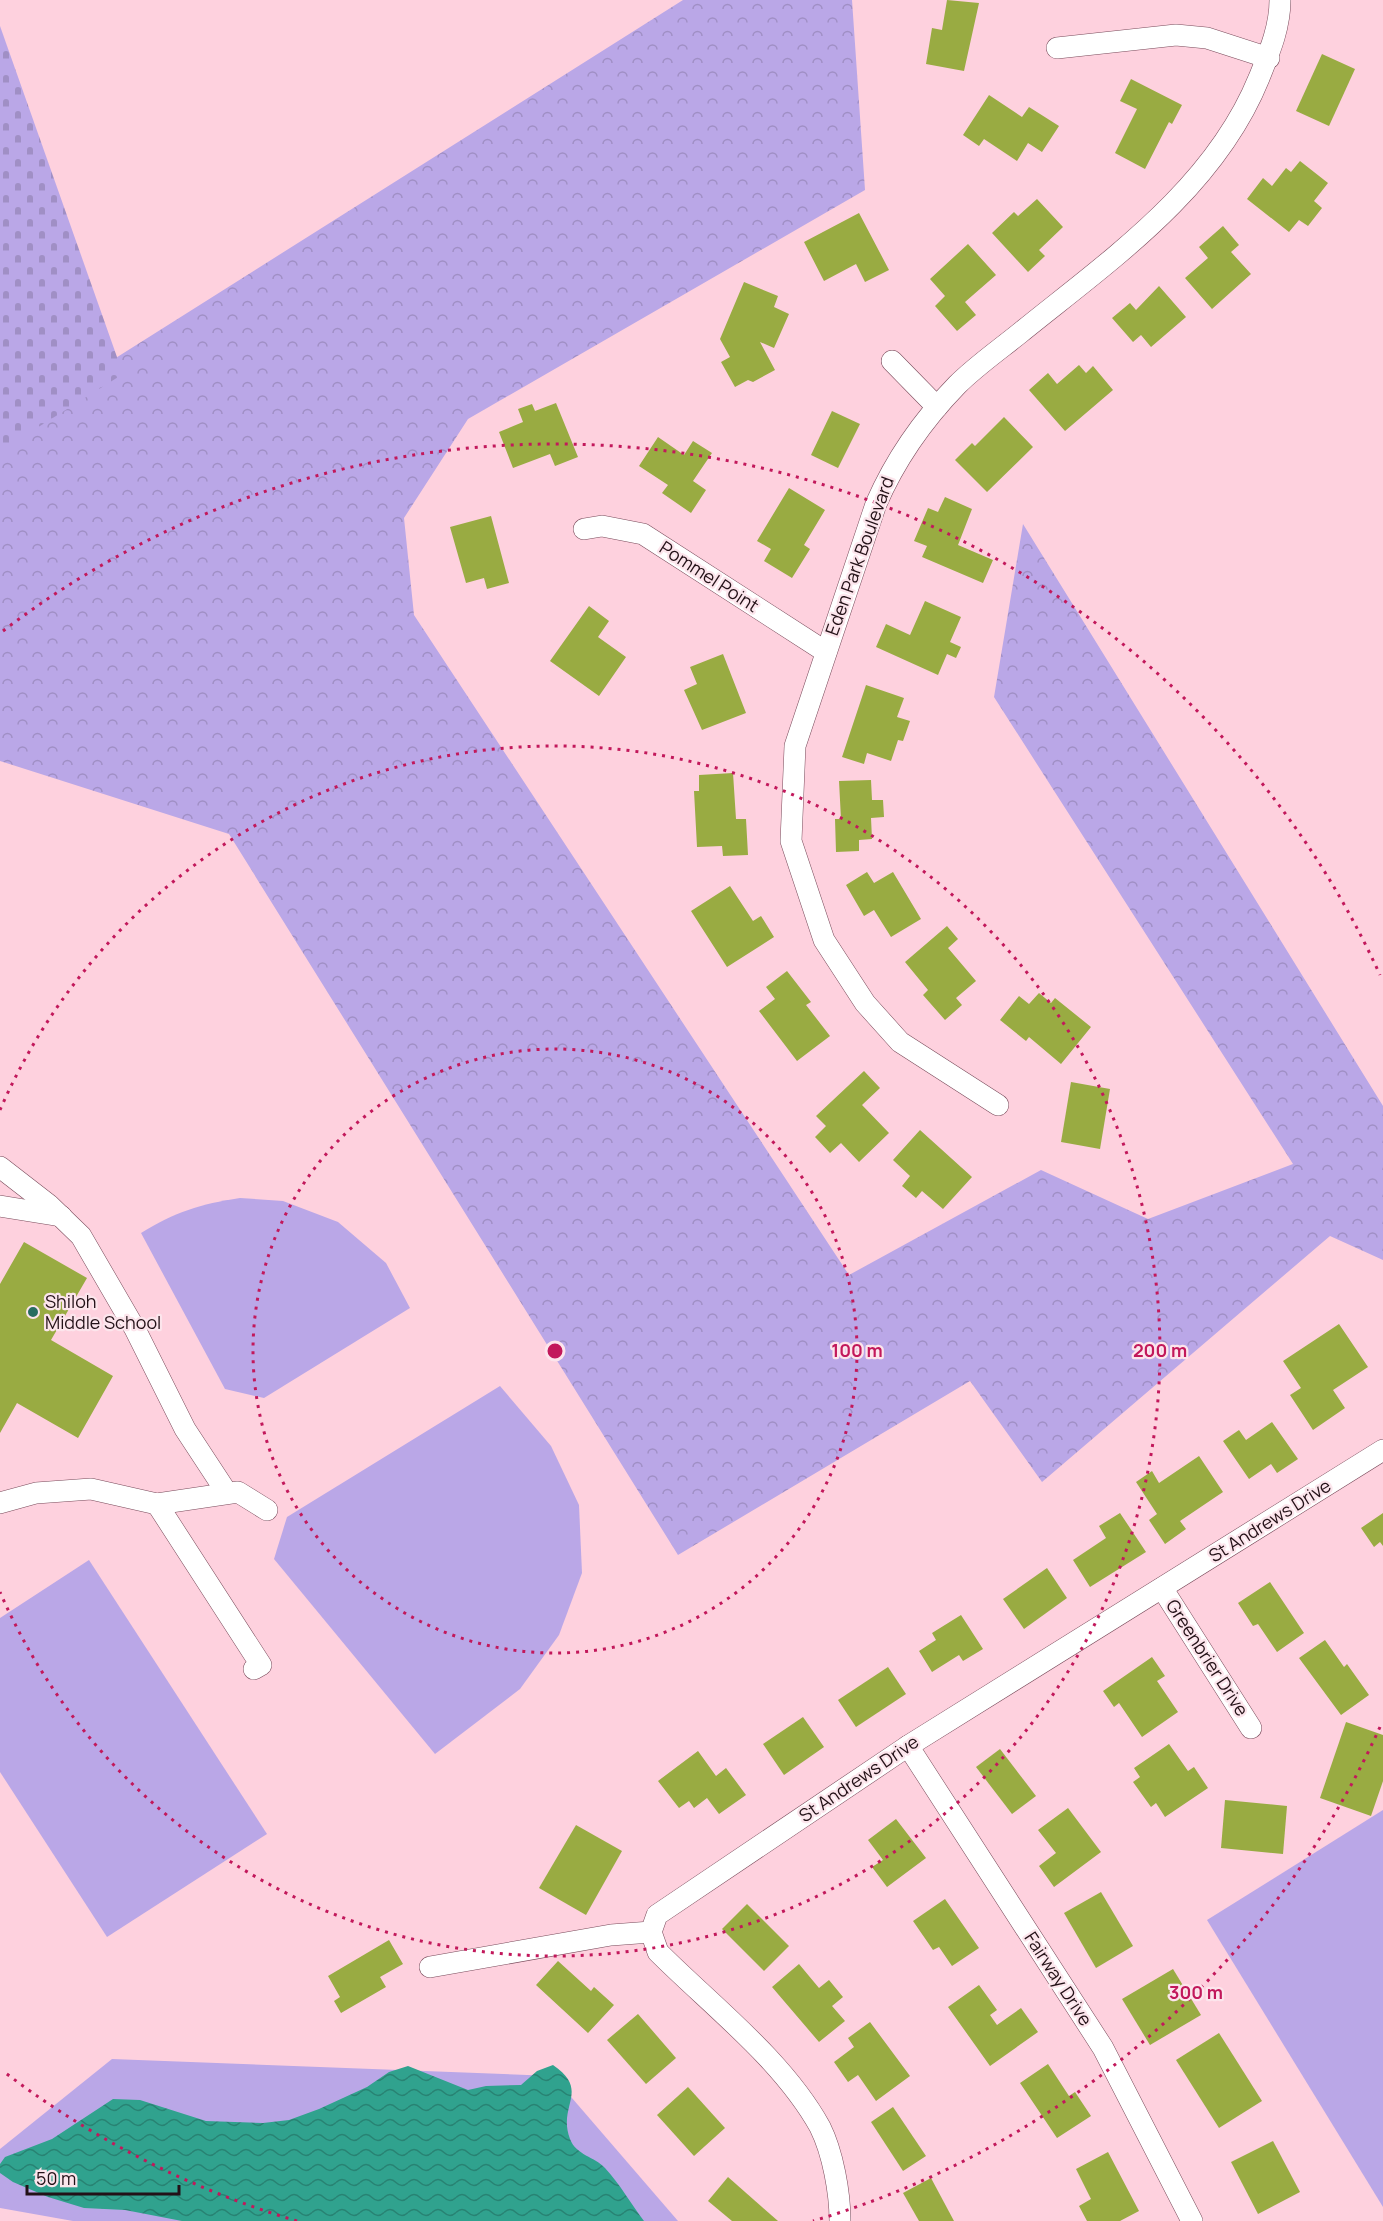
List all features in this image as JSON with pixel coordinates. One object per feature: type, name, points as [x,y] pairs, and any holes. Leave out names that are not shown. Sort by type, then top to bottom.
[{"type":"street","name":"Eden Park Boulevard","points":[[998,1105],[900,1042],[865,1003],[824,940],[791,841],[791,798],[795,746],[876,504],[893,465],[958,383],[1091,275],[1192,184],[1220,150],[1245,111],[1269,58],[1280,0]]},
{"type":"street","points":[[1057,48],[1176,34],[1207,38],[1269,58]]},
{"type":"street","points":[[892,361],[937,407]]},
{"type":"street","name":"Pommel Point","points":[[584,529],[602,526],[643,534],[826,652]]},
{"type":"street","points":[[0,1167],[61,1216],[81,1236],[135,1329],[185,1429],[227,1493]]},
{"type":"street","points":[[0,1206],[61,1216]]},
{"type":"street","name":"St Andrews Drive","points":[[651,1932],[657,1915],[908,1746],[1383,1450]]},
{"type":"street","points":[[0,1503],[36,1493],[91,1489],[157,1504],[198,1500],[238,1492],[267,1510]]},
{"type":"street","points":[[157,1504],[261,1665],[254,1669]]},
{"type":"street","name":"Greenbrier Drive","points":[[1162,1588],[1251,1728]]},
{"type":"street","name":"Fairway Drive","points":[[908,1746],[1103,2048],[1192,2221]]},
{"type":"street","points":[[430,1967],[611,1935],[651,1932],[658,1952],[784,2075],[820,2129],[840,2194],[840,2221]]},
{"type":"green space","points":[[683,0],[852,0],[865,190],[468,419],[404,518],[414,615],[849,1275],[1041,1170],[1148,1219],[1293,1164],[994,697],[1023,524],[1383,1106],[1383,1260],[1330,1236],[1042,1482],[970,1381],[678,1555],[229,834],[0,761],[0,431]]},
{"type":"green space","points":[[0,26],[123,374],[0,451]]},
{"type":"green space","points":[[240,1198],[283,1201],[338,1222],[386,1263],[410,1308],[264,1398],[225,1389],[141,1233],[188,1210]]},
{"type":"green space","points":[[500,1386],[551,1446],[579,1505],[582,1573],[559,1635],[520,1689],[435,1754],[274,1559],[287,1517]]},
{"type":"green space","points":[[89,1560],[267,1834],[107,1937],[0,1772],[0,1618]]},
{"type":"green space","points":[[1383,1810],[1383,2207],[1207,1920]]},
{"type":"green space","points":[[112,2059],[553,2076],[678,2221],[73,2221],[0,2208],[0,2149]]},
{"type":"water","points":[[553,2065],[564,2074],[572,2091],[567,2117],[570,2139],[577,2149],[605,2168],[644,2221],[182,2221],[125,2210],[84,2208],[48,2197],[13,2182],[0,2173],[0,2164],[5,2157],[52,2139],[113,2099],[140,2100],[206,2121],[263,2123],[289,2120],[319,2109],[367,2087],[389,2072],[408,2066],[468,2090],[486,2086],[521,2085],[537,2071]]},
{"type":"building","points":[[947,0],[979,3],[964,71],[926,64],[932,28],[942,30]]},
{"type":"building","points":[[1322,54],[1355,69],[1329,126],[1296,111]]},
{"type":"building","points":[[1131,79],[1182,105],[1172,124],[1169,122],[1145,169],[1115,153],[1137,109],[1120,101]]},
{"type":"building","points":[[989,95],[1022,117],[1029,107],[1059,126],[1042,152],[1028,143],[1017,161],[984,139],[979,146],[963,135]]},
{"type":"building","points":[[1300,161],[1328,183],[1314,201],[1322,208],[1308,226],[1299,220],[1289,232],[1247,199],[1263,178],[1272,186],[1286,168],[1291,172]]},
{"type":"building","points":[[1037,199],[1063,227],[1039,250],[1045,256],[1028,272],[992,233],[1014,212],[1018,216]]},
{"type":"building","points":[[859,213],[889,270],[865,282],[856,264],[824,281],[804,242]]},
{"type":"building","points":[[1223,226],[1239,245],[1231,252],[1251,274],[1212,309],[1185,278],[1208,258],[1199,247]]},
{"type":"building","points":[[968,244],[996,275],[965,302],[976,315],[957,331],[935,306],[945,296],[930,279]]},
{"type":"building","points":[[744,282],[778,296],[774,307],[789,314],[774,348],[760,342],[775,370],[753,382],[748,380],[735,387],[721,362],[730,357],[720,339]]},
{"type":"building","points":[[1159,286],[1186,317],[1151,347],[1141,335],[1133,342],[1112,318],[1130,303],[1136,310]]},
{"type":"building","points":[[1079,365],[1086,373],[1093,366],[1113,390],[1065,431],[1029,390],[1048,373],[1057,384]]},
{"type":"building","points":[[556,403],[578,457],[555,466],[550,454],[513,468],[499,432],[523,422],[518,409],[532,404],[535,411]]},
{"type":"building","points":[[832,411],[860,424],[838,468],[811,455]]},
{"type":"building","points":[[1004,417],[1033,447],[987,492],[955,460],[972,443],[975,446]]},
{"type":"building","points":[[658,437],[684,455],[693,441],[712,453],[693,481],[706,490],[691,513],[662,493],[668,485],[639,466]]},
{"type":"building","points":[[789,488],[825,510],[804,545],[810,549],[792,578],[764,561],[771,549],[757,541]]},
{"type":"building","points":[[945,497],[972,509],[958,545],[993,560],[983,583],[922,557],[927,546],[914,541],[928,508],[938,512]]},
{"type":"building","points":[[491,516],[509,583],[487,589],[484,578],[466,583],[450,527]]},
{"type":"building","points":[[925,601],[961,617],[950,642],[961,647],[956,658],[947,654],[938,675],[876,647],[886,624],[910,635]]},
{"type":"building","points":[[589,606],[609,621],[598,637],[626,657],[599,696],[550,661]]},
{"type":"building","points":[[723,654],[746,713],[702,730],[684,690],[697,684],[690,667]]},
{"type":"building","points":[[866,685],[904,698],[897,717],[910,721],[903,741],[898,740],[891,761],[867,753],[864,764],[842,757]]},
{"type":"building","points":[[733,773],[736,819],[746,819],[748,855],[723,856],[722,846],[697,847],[694,791],[699,791],[699,775]]},
{"type":"building","points":[[871,780],[872,800],[883,800],[884,817],[871,818],[872,839],[859,840],[859,851],[836,852],[835,819],[841,819],[839,781]]},
{"type":"building","points":[[867,872],[874,883],[893,872],[921,919],[891,937],[874,910],[864,916],[846,885]]},
{"type":"building","points":[[730,886],[753,921],[761,916],[774,937],[727,967],[691,911]]},
{"type":"building","points":[[947,926],[958,939],[948,948],[976,981],[956,998],[962,1005],[945,1020],[923,995],[928,990],[905,962]]},
{"type":"building","points":[[787,971],[811,1002],[806,1005],[830,1036],[797,1061],[759,1011],[775,999],[766,987]]},
{"type":"building","points":[[1039,993],[1051,1003],[1055,998],[1091,1027],[1061,1064],[1029,1037],[1026,1041],[1000,1020],[1019,996],[1029,1004]]},
{"type":"building","points":[[864,1071],[880,1088],[862,1105],[889,1133],[859,1162],[841,1143],[830,1153],[815,1137],[826,1126],[816,1116]]},
{"type":"building","points":[[1071,1082],[1110,1089],[1100,1149],[1061,1142]]},
{"type":"building","points":[[920,1130],[972,1177],[943,1209],[922,1191],[916,1198],[902,1186],[910,1176],[893,1160]]},
{"type":"building","name":"Shiloh Middle School","points":[[24,1242],[87,1278],[51,1340],[113,1376],[78,1438],[17,1403],[0,1433],[0,1284]]},
{"type":"building","points":[[1339,1324],[1368,1367],[1333,1390],[1345,1408],[1313,1430],[1290,1395],[1301,1388],[1283,1361]]},
{"type":"building","points":[[1272,1422],[1298,1459],[1277,1473],[1271,1464],[1249,1479],[1223,1441],[1239,1430],[1246,1440]]},
{"type":"building","points":[[1199,1456],[1223,1492],[1180,1521],[1186,1529],[1165,1544],[1149,1520],[1157,1514],[1136,1482],[1152,1471],[1159,1483]]},
{"type":"building","points":[[1120,1513],[1146,1552],[1090,1587],[1073,1560],[1106,1538],[1099,1526]]},
{"type":"building","points":[[1383,1513],[1383,1546],[1380,1542],[1374,1547],[1361,1528]]},
{"type":"building","points":[[1047,1568],[1067,1598],[1024,1629],[1003,1599]]},
{"type":"building","points":[[1270,1582],[1304,1633],[1277,1652],[1258,1624],[1253,1626],[1238,1603]]},
{"type":"building","points":[[961,1615],[983,1649],[963,1661],[959,1655],[932,1672],[919,1651],[936,1640],[932,1633]]},
{"type":"building","points":[[1325,1640],[1344,1667],[1347,1664],[1369,1695],[1341,1715],[1299,1658]]},
{"type":"building","points":[[1152,1657],[1165,1676],[1157,1681],[1178,1712],[1142,1737],[1119,1703],[1114,1707],[1103,1691]]},
{"type":"building","points":[[888,1667],[906,1694],[856,1727],[838,1700]]},
{"type":"building","points":[[803,1717],[824,1747],[784,1775],[763,1744]]},
{"type":"building","points":[[1346,1722],[1383,1735],[1383,1781],[1371,1816],[1320,1798]]},
{"type":"building","points":[[1169,1744],[1188,1771],[1194,1767],[1208,1788],[1165,1817],[1156,1803],[1151,1807],[1133,1782],[1140,1777],[1134,1768]]},
{"type":"building","points":[[1000,1749],[1036,1796],[1012,1814],[976,1767]]},
{"type":"building","points":[[698,1751],[716,1776],[726,1768],[746,1795],[719,1814],[707,1798],[694,1808],[689,1801],[679,1808],[658,1781]]},
{"type":"building","points":[[1225,1800],[1287,1806],[1283,1854],[1221,1848]]},
{"type":"building","points":[[1068,1808],[1101,1852],[1054,1887],[1039,1866],[1056,1853],[1038,1830]]},
{"type":"building","points":[[896,1819],[926,1858],[887,1887],[872,1867],[883,1860],[868,1840]]},
{"type":"building","points":[[576,1825],[622,1851],[586,1915],[539,1888]]},
{"type":"building","points":[[1101,1892],[1133,1946],[1096,1968],[1064,1913]]},
{"type":"building","points":[[945,1899],[979,1948],[952,1966],[939,1947],[933,1950],[913,1921]]},
{"type":"building","points":[[747,1904],[789,1946],[764,1971],[722,1929]]},
{"type":"building","points":[[389,1940],[403,1964],[380,1977],[386,1987],[341,2013],[334,2001],[340,1997],[328,1976]]},
{"type":"building","points":[[558,1961],[591,1991],[594,1987],[614,2005],[588,2033],[536,1985]]},
{"type":"building","points":[[799,1964],[819,1988],[829,1980],[843,1997],[832,2006],[845,2021],[819,2042],[772,1987]]},
{"type":"building","points":[[1173,1969],[1201,2015],[1150,2045],[1122,1999]]},
{"type":"building","points":[[979,1985],[997,2010],[990,2015],[997,2025],[1021,2008],[1038,2032],[990,2066],[948,2007]]},
{"type":"building","points":[[638,2014],[676,2058],[646,2084],[607,2040]]},
{"type":"building","points":[[870,2022],[910,2076],[876,2101],[858,2075],[848,2082],[834,2062],[854,2047],[848,2038]]},
{"type":"building","points":[[1219,2033],[1262,2101],[1219,2128],[1176,2060]]},
{"type":"building","points":[[1048,2064],[1069,2096],[1075,2092],[1091,2116],[1057,2138],[1020,2083]]},
{"type":"building","points":[[688,2087],[725,2128],[694,2156],[657,2115]]},
{"type":"building","points":[[893,2107],[926,2156],[903,2171],[871,2122]]},
{"type":"building","points":[[1273,2141],[1300,2192],[1258,2214],[1231,2162]]},
{"type":"building","points":[[1108,2152],[1139,2211],[1120,2221],[1087,2221],[1079,2206],[1091,2199],[1076,2169]]},
{"type":"building","points":[[728,2177],[778,2221],[732,2221],[708,2201]]},
{"type":"building","points":[[931,2178],[954,2221],[919,2221],[903,2193]]},
{"type":"place","name":"Shiloh Middle School","points":[[33,1312]]}]
